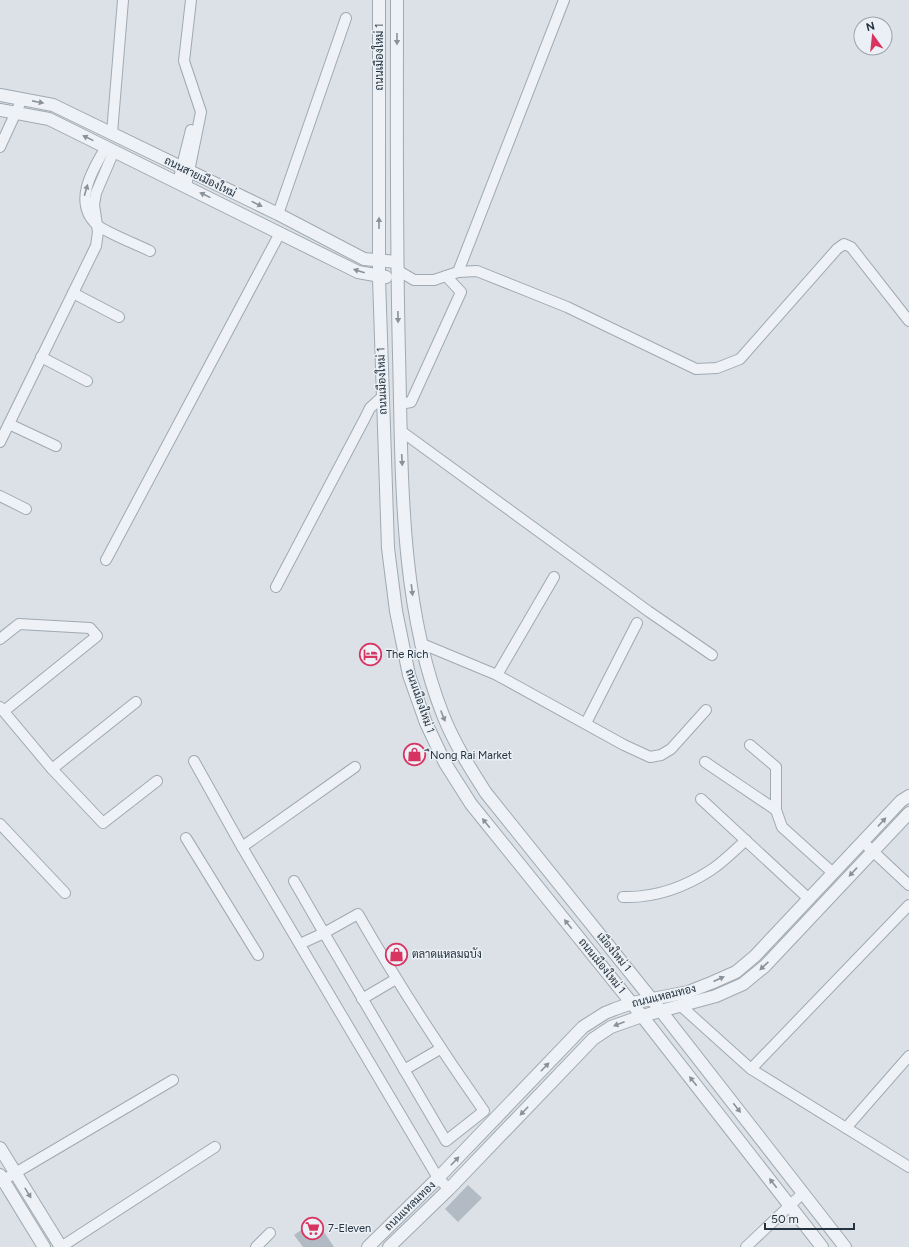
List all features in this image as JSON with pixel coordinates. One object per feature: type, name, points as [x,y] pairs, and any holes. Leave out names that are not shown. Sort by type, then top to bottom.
[{"type":"street","points":[[112,133],[123,0]]},
{"type":"street","points":[[182,184],[186,170],[197,104],[184,61],[191,0]]},
{"type":"street","name":"ถนนเมืองใหม่ 1","points":[[379,0],[379,276],[388,548],[396,611],[409,675],[426,723],[445,764],[471,804],[632,1003],[822,1247]]},
{"type":"street","name":"ถนนเมืองใหม่ 1","points":[[397,0],[397,270],[400,404],[406,547],[420,643],[443,716],[461,755],[486,793],[566,893]]},
{"type":"street","points":[[458,272],[564,0]]},
{"type":"street","points":[[278,214],[346,18]]},
{"type":"street","name":"ถนนสายเมืองใหม่","points":[[0,96],[53,105],[278,214],[364,259],[379,262],[397,270]]},
{"type":"street","points":[[0,146],[17,113],[22,99]]},
{"type":"street","name":"ถนนสายเมืองใหม่","points":[[0,110],[48,119],[358,272],[379,276],[397,270]]},
{"type":"street","points":[[0,442],[96,246],[97,225],[94,205],[96,193],[110,149]]},
{"type":"street","points":[[97,225],[150,251]]},
{"type":"street","points":[[106,560],[280,233]]},
{"type":"street","points":[[397,270],[414,280],[434,280],[458,272],[477,271],[560,304],[696,369],[717,368],[740,359],[837,249],[844,244],[851,247],[909,321]]},
{"type":"street","points":[[400,404],[410,402],[461,292],[446,276]]},
{"type":"street","points":[[73,293],[119,317]]},
{"type":"street","points":[[42,357],[87,381]]},
{"type":"street","points":[[276,587],[370,408],[382,397]]},
{"type":"street","points":[[9,424],[56,446]]},
{"type":"street","points":[[401,431],[648,611],[712,655]]},
{"type":"street","points":[[0,496],[26,509]]},
{"type":"street","points":[[497,675],[554,577]]},
{"type":"street","points":[[586,723],[637,623]]},
{"type":"street","points":[[0,639],[19,624],[90,628],[97,636],[2,709],[52,769],[104,823],[157,781]]},
{"type":"street","points":[[420,643],[497,675],[624,745],[650,757],[660,755],[671,749],[706,710]]},
{"type":"street","points":[[52,769],[136,702]]},
{"type":"street","points":[[750,745],[776,767],[776,810],[782,827],[833,873]]},
{"type":"street","points":[[194,760],[242,847],[438,1178],[449,1189]]},
{"type":"street","points":[[705,762],[776,810]]},
{"type":"street","points":[[242,847],[355,767]]},
{"type":"street","name":"ถนนแหลมทอง","points":[[368,1247],[438,1178],[583,1027],[605,1013],[632,1003],[688,992],[736,972],[756,956],[901,801],[909,796]]},
{"type":"street","points":[[701,799],[809,899]]},
{"type":"street","name":"ถนนแหลมทอง","points":[[389,1247],[449,1189],[593,1039],[611,1027],[642,1016],[716,996],[743,984],[765,966],[909,813]]},
{"type":"street","points":[[0,824],[65,893]]},
{"type":"street","points":[[186,838],[258,955]]},
{"type":"street","points":[[623,897],[636,897],[667,891],[690,881],[711,870],[746,840]]},
{"type":"street","points":[[862,842],[909,885]]},
{"type":"street","points":[[294,882],[324,933],[362,999],[446,1141],[484,1111],[440,1049],[396,979],[358,914],[324,933],[300,944]]},
{"type":"street","name":"เมืองใหม่ 1","points":[[566,893],[661,1011]]},
{"type":"street","points":[[751,1069],[909,905]]},
{"type":"street","points":[[362,999],[396,979]]},
{"type":"street","points":[[681,1006],[751,1069],[909,1167]]},
{"type":"street","points":[[661,1011],[845,1247]]},
{"type":"street","points":[[404,1070],[440,1049]]},
{"type":"street","points":[[846,1128],[909,1056]]},
{"type":"street","points":[[44,1247],[1,1179],[15,1173],[173,1080]]},
{"type":"street","points":[[0,1148],[61,1247],[216,1147]]},
{"type":"street","points":[[746,1247],[803,1193]]},
{"type":"street","points":[[256,1247],[270,1233]]},
{"type":"building","points":[[468,1185],[482,1198],[458,1222],[445,1209]]},
{"type":"building","name":"7-Eleven","points":[[316,1220],[334,1247],[303,1247],[294,1235]]},
{"type":"place","name":"The Rich","points":[[371,654]]},
{"type":"place","name":"ืNong Rai Market","points":[[414,755]]},
{"type":"place","name":"ตลาดแหลมฉบัง","points":[[396,954]]},
{"type":"place","name":"7-Eleven","points":[[313,1228]]}]
